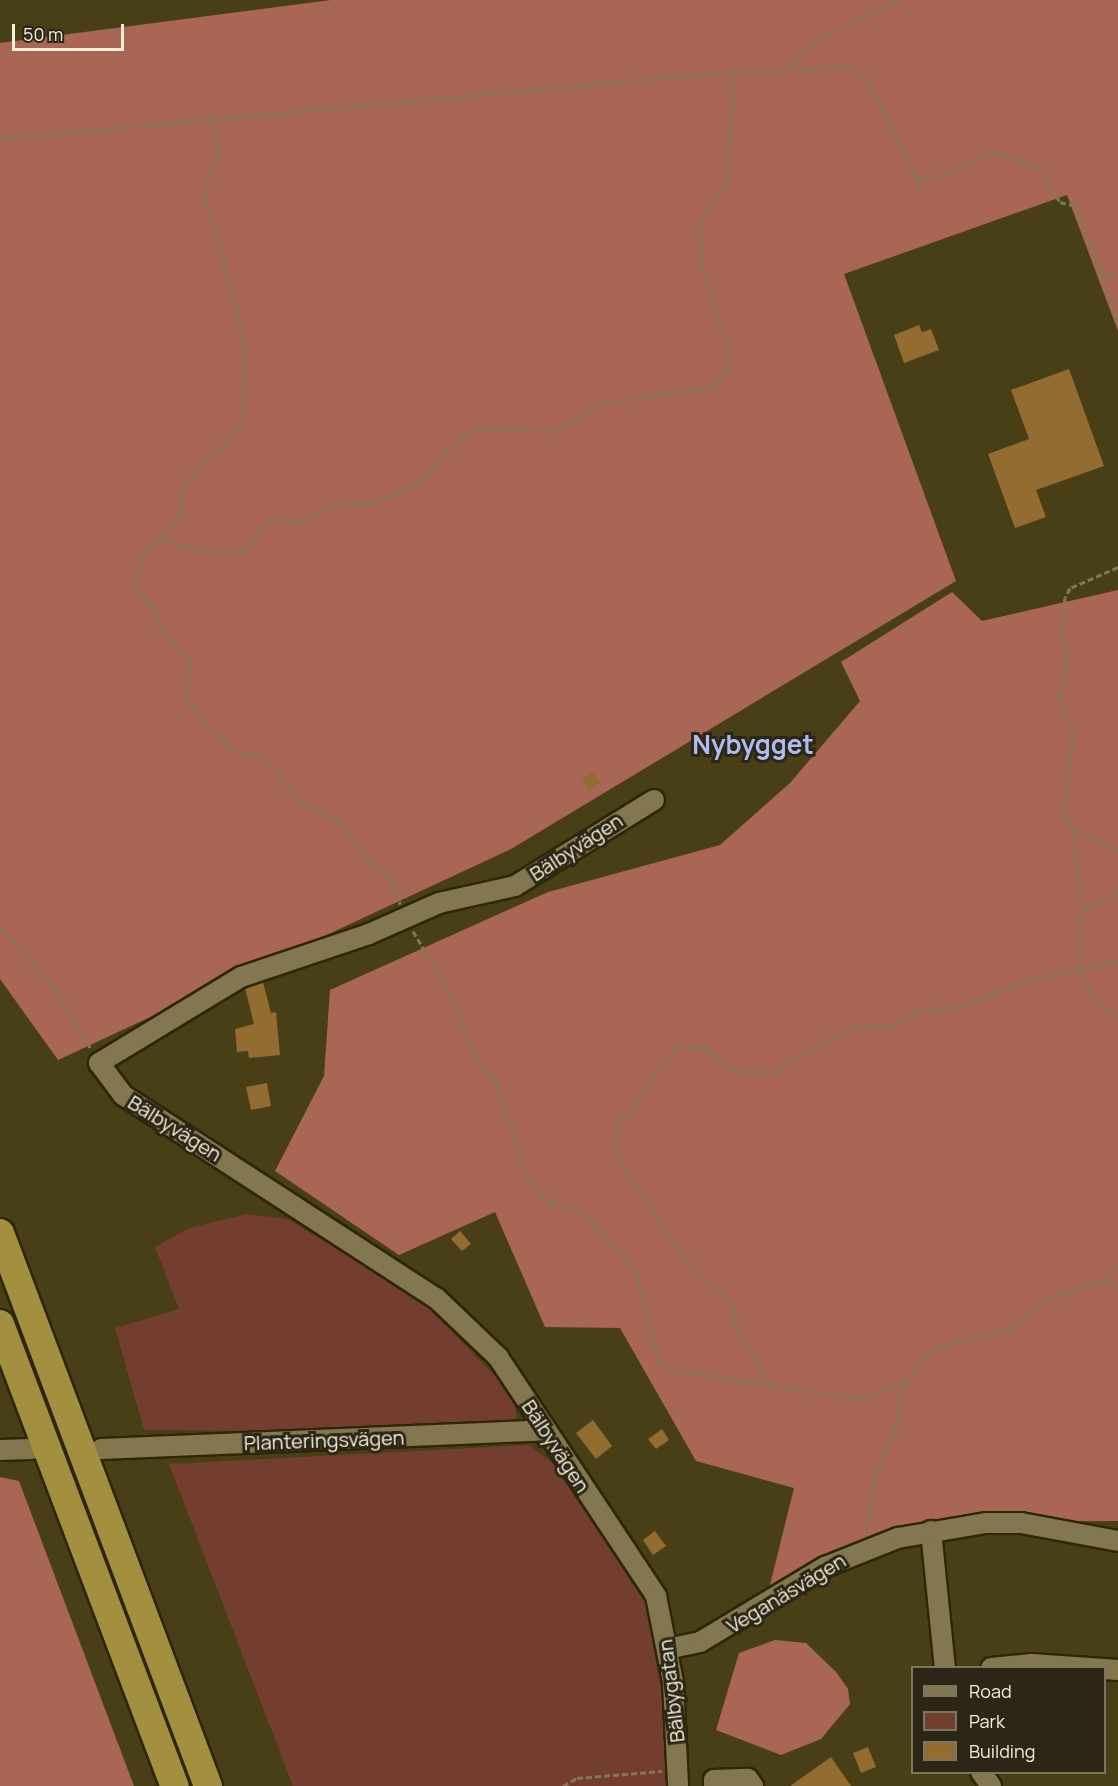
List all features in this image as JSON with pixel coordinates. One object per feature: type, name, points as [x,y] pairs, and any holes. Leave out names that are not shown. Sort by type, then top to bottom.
[{"type":"highway","points":[[0,1233],[208,1786]]},
{"type":"highway","points":[[0,1324],[175,1786]]},
{"type":"street","name":"Bälbyvägen","points":[[654,800],[514,886],[438,903],[369,934],[241,977],[99,1063],[123,1095],[449,1307],[498,1357],[656,1596]]},
{"type":"street","name":"Planteringsvägen","points":[[100,1449],[547,1430]]},
{"type":"street","points":[[0,1450],[32,1449]]},
{"type":"street","name":"Veganäsvägen","points":[[667,1649],[700,1642],[864,1549],[931,1531],[1022,1523],[1118,1541]]},
{"type":"street","points":[[931,1531],[945,1666]]},
{"type":"street","name":"Bälbygatan","points":[[656,1596],[667,1649],[678,1761],[678,1786]]},
{"type":"street","points":[[1012,1666],[1032,1664],[1061,1666]]},
{"type":"street","points":[[982,1774],[991,1786]]},
{"type":"street","points":[[714,1786],[714,1780],[748,1779],[753,1786]]},
{"type":"path","points":[[789,67],[822,37],[899,0]]},
{"type":"path","points":[[0,139],[789,67],[862,71],[916,178],[922,195]]},
{"type":"path","points":[[157,538],[202,551],[243,552],[269,520],[300,522],[335,504],[368,504],[415,486],[461,437],[477,429],[557,431],[603,403],[711,387],[729,368],[729,351],[701,263],[701,219],[727,182],[734,72]]},
{"type":"path","points":[[916,178],[934,178],[994,152],[1036,166],[1060,202],[1076,206],[1118,321]]},
{"type":"path","points":[[1101,270],[1118,278]]},
{"type":"path","points":[[1118,567],[1070,588],[1065,598],[1061,632],[1068,654],[1060,695],[1073,735],[1063,816],[1073,829],[1118,850]]},
{"type":"path","points":[[1073,829],[1083,910],[1076,930],[1080,969],[1091,994],[1118,1019]]},
{"type":"path","points":[[1083,910],[1118,892]]},
{"type":"path","points":[[0,927],[49,981],[99,1063]]},
{"type":"path","points":[[772,1386],[735,1326],[735,1308],[681,1255],[614,1148],[620,1116],[631,1114],[654,1074],[680,1046],[702,1047],[735,1071],[776,1073],[788,1061],[855,1028],[897,1024],[919,1009],[956,1008],[1026,981],[1118,960]]},
{"type":"path","points":[[1106,1279],[1118,1290]]},
{"type":"path","points":[[864,1549],[876,1472],[895,1430],[905,1382]]},
{"type":"path","points":[[562,1786],[577,1778],[655,1774],[678,1761]]},
{"type":"green space","points":[[246,1214],[288,1219],[424,1302],[514,1396],[517,1422],[286,1431],[144,1430],[115,1328],[179,1309],[155,1247],[189,1228]]},
{"type":"green space","points":[[529,1445],[560,1469],[646,1601],[677,1786],[293,1786],[169,1464]]},
{"type":"shaded area","points":[[331,0],[1118,0],[1118,331],[1067,195],[844,274],[956,581],[511,849],[58,1060],[0,979],[0,43]]},
{"type":"shaded area","points":[[1118,590],[1118,1521],[932,1522],[870,1538],[767,1597],[794,1488],[696,1461],[620,1328],[545,1327],[495,1212],[399,1255],[275,1171],[324,1076],[330,990],[548,892],[720,845],[790,783],[860,701],[841,662],[952,592],[982,621]]},
{"type":"shaded area","points":[[0,1477],[19,1481],[134,1786],[0,1786]]},
{"type":"shaded area","points":[[775,1640],[806,1643],[836,1672],[848,1689],[850,1704],[821,1739],[781,1755],[716,1730],[739,1653]]},
{"type":"building","points":[[919,325],[922,332],[931,329],[939,350],[904,363],[894,335]]},
{"type":"building","points":[[1069,369],[1104,466],[1036,490],[1046,517],[1015,528],[988,454],[1029,439],[1011,390]]},
{"type":"building","points":[[594,772],[601,783],[588,790],[582,779]]},
{"type":"building","points":[[263,982],[271,1013],[276,1012],[280,1055],[249,1058],[248,1051],[237,1052],[235,1029],[254,1024],[245,988]]},
{"type":"building","points":[[267,1083],[271,1106],[251,1110],[246,1087]]},
{"type":"building","points":[[460,1231],[471,1244],[462,1251],[451,1239]]},
{"type":"building","points":[[593,1420],[612,1446],[596,1459],[576,1433]]},
{"type":"building","points":[[662,1429],[669,1440],[656,1449],[648,1439]]},
{"type":"building","points":[[655,1531],[666,1546],[653,1555],[643,1540]]},
{"type":"building","points":[[868,1747],[876,1767],[861,1773],[853,1753]]},
{"type":"building","points":[[831,1757],[851,1786],[790,1786]]},
{"type":"district","name":"Nybygget","points":[[753,745]]}]
